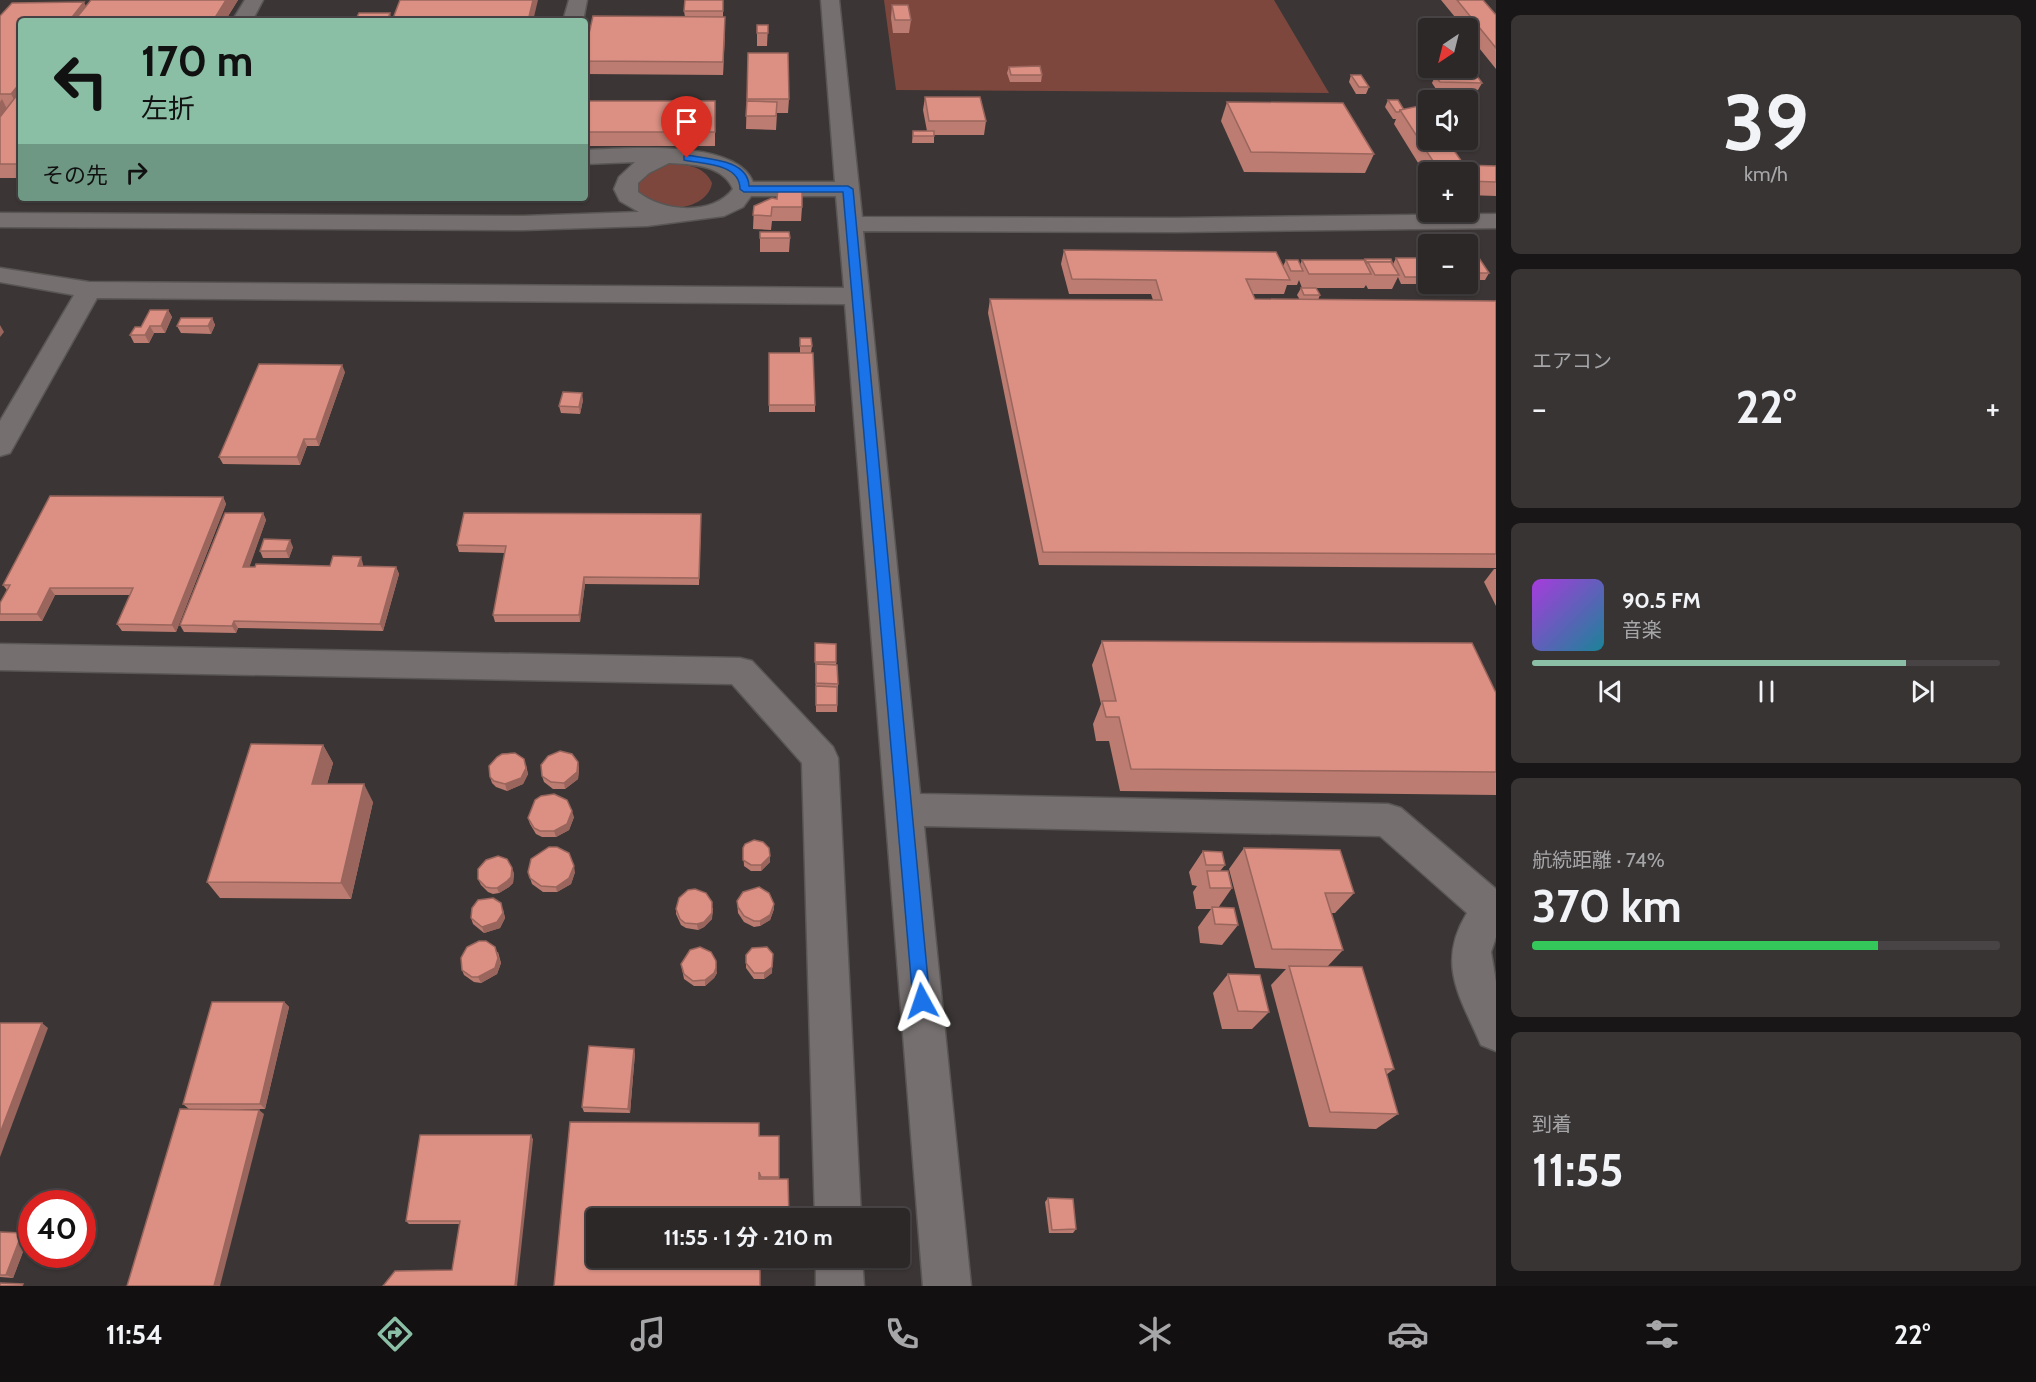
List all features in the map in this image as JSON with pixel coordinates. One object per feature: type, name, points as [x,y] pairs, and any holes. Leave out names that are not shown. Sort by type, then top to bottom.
[{"type":"street","points":[[244,18],[254,0]]},
{"type":"street","points":[[574,18],[578,0]]},
{"type":"street","points":[[830,0],[947,1286]]},
{"type":"street","points":[[0,220],[532,223],[677,217],[727,207],[741,196],[744,189],[744,181],[740,174],[727,165],[707,160],[663,157],[588,157]]},
{"type":"street","points":[[663,157],[633,174],[626,184],[626,190],[631,199],[641,206],[677,217]]},
{"type":"street","points":[[744,189],[848,189]]},
{"type":"street","points":[[128,221],[139,201]]},
{"type":"street","points":[[532,223],[536,201]]},
{"type":"street","points":[[851,224],[1176,225],[1496,220]]},
{"type":"street","points":[[0,275],[89,290],[858,296]]},
{"type":"street","points":[[0,446],[89,290]]},
{"type":"street","points":[[0,657],[740,671],[820,758],[838,1208]]},
{"type":"street","points":[[904,810],[1388,820],[1495,912],[1473,934],[1469,957],[1479,991],[1496,1030]]},
{"type":"street","points":[[839,1268],[840,1286]]},
{"type":"shaded area","points":[[884,0],[1274,0],[1329,93],[896,90]]},
{"type":"shaded area","points":[[666,164],[686,165],[699,169],[712,183],[710,190],[692,205],[675,208],[657,205],[634,192],[636,177],[654,167]]},
{"type":"building","points":[[91,0],[226,0],[215,18],[76,18]]},
{"type":"building","points":[[400,0],[533,0],[529,18],[393,18]]},
{"type":"building","points":[[685,0],[723,0],[723,11],[684,11]]},
{"type":"building","points":[[1457,0],[1483,0],[1496,15],[1496,48],[1478,26],[1478,18],[1472,18]]},
{"type":"building","points":[[84,2],[71,18],[18,18],[18,86],[11,94],[0,94],[0,16],[12,3]]},
{"type":"building","points":[[892,5],[908,5],[911,20],[895,20]]},
{"type":"building","points":[[359,13],[390,13],[388,18],[356,18]]},
{"type":"building","points":[[593,16],[725,17],[723,62],[588,61],[588,38]]},
{"type":"building","points":[[757,25],[768,25],[768,33],[757,33]]},
{"type":"building","points":[[748,53],[788,53],[789,99],[747,99]]},
{"type":"building","points":[[1040,66],[1042,75],[1011,75],[1009,67]]},
{"type":"building","points":[[1351,75],[1361,75],[1369,87],[1359,87]]},
{"type":"building","points":[[1478,77],[1482,83],[1440,82],[1437,78]]},
{"type":"building","points":[[18,94],[18,164],[0,164],[0,117]]},
{"type":"building","points":[[925,97],[980,97],[986,121],[929,121]]},
{"type":"building","points":[[1388,100],[1398,100],[1404,110],[1396,112]]},
{"type":"building","points":[[588,101],[715,101],[715,132],[588,132]]},
{"type":"building","points":[[747,101],[777,102],[776,116],[746,116]]},
{"type":"building","points":[[1227,102],[1343,103],[1374,154],[1251,152]]},
{"type":"building","points":[[1418,106],[1418,138],[1400,110]]},
{"type":"building","points":[[913,131],[934,131],[934,136],[913,136]]},
{"type":"building","points":[[1426,150],[1454,150],[1462,162],[1434,162]]},
{"type":"building","points":[[1478,165],[1496,166],[1496,182],[1478,181]]},
{"type":"building","points":[[778,188],[802,189],[802,207],[772,207],[771,216],[753,215],[754,206],[772,198],[777,199]]},
{"type":"building","points":[[760,232],[789,232],[790,238],[760,238]]},
{"type":"building","points":[[1064,250],[1276,252],[1290,280],[1246,279],[1255,299],[1496,301],[1496,554],[1043,552],[990,299],[1162,300],[1156,280],[1072,279]]},
{"type":"building","points":[[1396,258],[1418,258],[1418,277],[1405,277]]},
{"type":"building","points":[[1478,258],[1479,258],[1489,273],[1478,273]]},
{"type":"building","points":[[1365,259],[1391,259],[1393,265],[1391,262],[1367,263]]},
{"type":"building","points":[[1286,260],[1298,260],[1303,271],[1291,271]]},
{"type":"building","points":[[1302,260],[1364,260],[1371,274],[1309,274]]},
{"type":"building","points":[[1368,262],[1391,262],[1399,275],[1375,275]]},
{"type":"building","points":[[1301,288],[1316,288],[1320,295],[1304,295]]},
{"type":"building","points":[[150,310],[168,310],[161,326],[150,326],[145,335],[130,335],[135,327],[141,327]]},
{"type":"building","points":[[181,318],[212,318],[208,326],[177,326]]},
{"type":"building","points":[[800,338],[811,338],[812,346],[800,346]]},
{"type":"building","points":[[769,353],[813,353],[815,405],[769,405]]},
{"type":"building","points":[[259,364],[342,365],[316,439],[304,439],[297,457],[219,457]]},
{"type":"building","points":[[563,392],[582,393],[579,407],[559,406]]},
{"type":"building","points":[[50,496],[223,497],[172,625],[117,624],[133,588],[50,588],[37,614],[0,614],[0,603],[10,585],[3,585]]},
{"type":"building","points":[[225,513],[263,513],[243,567],[255,567],[256,564],[330,566],[333,556],[361,557],[358,566],[396,567],[380,624],[234,621],[232,626],[180,625]]},
{"type":"building","points":[[464,513],[701,514],[699,578],[584,577],[579,615],[493,615],[506,546],[457,545]]},
{"type":"building","points":[[264,539],[290,540],[286,551],[260,551]]},
{"type":"building","points":[[1102,641],[1472,643],[1496,693],[1496,772],[1131,769],[1119,717],[1106,717],[1102,701],[1116,701]]},
{"type":"building","points":[[815,643],[836,644],[836,662],[815,662]]},
{"type":"building","points":[[816,664],[837,665],[838,684],[816,683]]},
{"type":"building","points":[[816,686],[837,687],[837,705],[816,705]]},
{"type":"building","points":[[251,744],[323,745],[312,784],[364,784],[341,883],[207,882]]},
{"type":"building","points":[[560,751],[572,754],[578,762],[577,772],[564,783],[551,782],[542,776],[541,765],[548,756]]},
{"type":"building","points":[[515,753],[524,759],[526,768],[521,778],[505,784],[494,781],[490,777],[489,766],[502,754]]},
{"type":"building","points":[[554,794],[567,800],[572,811],[567,824],[554,831],[540,831],[534,828],[528,818],[535,800],[541,796]]},
{"type":"building","points":[[754,840],[763,842],[769,848],[770,856],[761,865],[751,865],[743,860],[745,844]]},
{"type":"building","points":[[549,847],[557,847],[569,853],[574,866],[569,878],[556,887],[541,886],[530,878],[528,872],[531,859]]},
{"type":"building","points":[[1244,848],[1340,850],[1354,893],[1325,893],[1343,950],[1272,949]]},
{"type":"building","points":[[1203,851],[1222,852],[1225,865],[1206,865]]},
{"type":"building","points":[[498,856],[507,859],[512,868],[511,877],[497,888],[486,887],[478,879],[478,869],[486,860]]},
{"type":"building","points":[[1207,871],[1228,871],[1232,888],[1210,888]]},
{"type":"building","points":[[759,887],[769,893],[774,904],[770,915],[760,921],[754,921],[744,916],[737,901],[743,892]]},
{"type":"building","points":[[695,889],[706,893],[712,902],[712,913],[704,922],[685,923],[680,919],[676,909],[679,898],[688,890]]},
{"type":"building","points":[[493,898],[501,903],[503,913],[497,922],[482,927],[471,918],[472,908],[478,900]]},
{"type":"building","points":[[1212,907],[1234,908],[1238,925],[1215,924]]},
{"type":"building","points":[[479,941],[486,941],[495,947],[498,958],[495,968],[478,977],[472,977],[462,970],[461,958],[467,947]]},
{"type":"building","points":[[700,947],[711,952],[716,961],[716,968],[714,973],[705,980],[693,981],[684,974],[681,964],[690,950]]},
{"type":"building","points":[[767,947],[773,954],[772,967],[764,973],[754,973],[746,963],[746,955],[752,948]]},
{"type":"building","points":[[1289,966],[1362,967],[1394,1069],[1385,1069],[1398,1114],[1330,1112]]},
{"type":"building","points":[[1228,974],[1260,975],[1269,1012],[1238,1011]]},
{"type":"building","points":[[212,1002],[284,1002],[260,1104],[183,1104]]},
{"type":"building","points":[[0,1023],[42,1023],[0,1133]]},
{"type":"building","points":[[589,1046],[634,1049],[628,1109],[582,1107]]},
{"type":"building","points":[[180,1109],[259,1110],[214,1286],[127,1286]]},
{"type":"building","points":[[570,1122],[759,1123],[759,1136],[779,1136],[779,1177],[761,1177],[759,1172],[759,1179],[788,1179],[789,1208],[586,1208],[586,1268],[760,1268],[760,1286],[554,1286]]},
{"type":"building","points":[[420,1135],[531,1135],[515,1286],[383,1286],[395,1271],[452,1270],[460,1221],[406,1221]]},
{"type":"building","points":[[1048,1198],[1073,1199],[1076,1229],[1052,1230]]},
{"type":"building","points":[[0,1232],[18,1233],[18,1244],[6,1275],[0,1275]]},
{"type":"building","points":[[0,1283],[23,1284],[22,1286],[0,1286]]},
{"type":"route","points":[[687,158],[718,162],[735,169],[744,181],[744,189],[848,189],[922,1001]]}]
